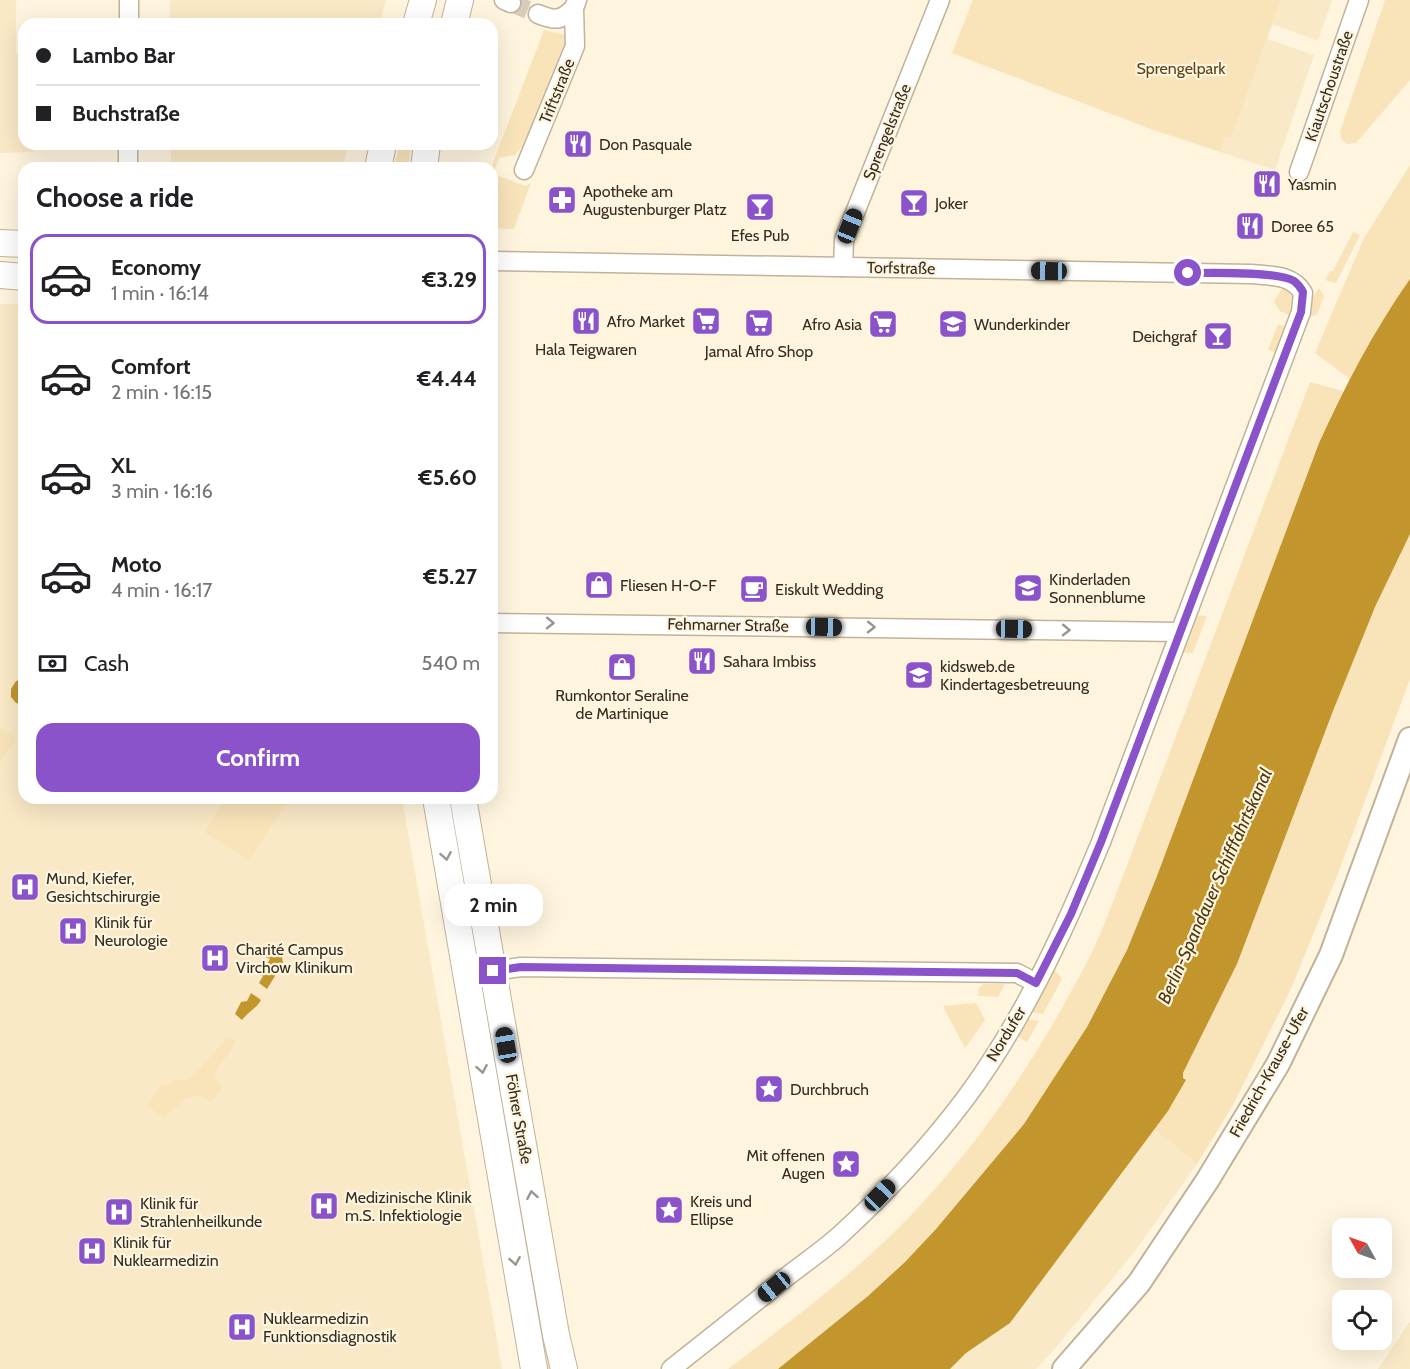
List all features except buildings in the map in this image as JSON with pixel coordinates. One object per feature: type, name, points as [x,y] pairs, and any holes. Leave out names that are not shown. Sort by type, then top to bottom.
[{"type":"main road","points":[[418,18],[423,0]]},
{"type":"main road","points":[[456,18],[460,0]]},
{"type":"main road","points":[[0,243],[18,244]]},
{"type":"main road","points":[[0,275],[18,276]]},
{"type":"main road","name":"Föhrer Straße","points":[[437,804],[534,1369]]},
{"type":"main road","name":"Föhrer Straße","points":[[464,804],[556,1335],[564,1369]]},
{"type":"street","points":[[129,0],[129,18]]},
{"type":"street","name":"Sprengelstraße","points":[[843,267],[844,240],[940,0]]},
{"type":"street","name":"Kiautschoustraße","points":[[1299,172],[1359,0]]},
{"type":"street","name":"Triftstraße","points":[[538,14],[553,19],[564,18],[576,4]]},
{"type":"street","name":"Triftstraße","points":[[524,171],[575,46],[576,4]]},
{"type":"street","name":"Torfstraße","points":[[498,261],[1251,274],[1294,281],[1303,292]]},
{"type":"street","name":"Nordufer","points":[[671,1369],[838,1236],[927,1146],[966,1098],[1004,1040],[1071,914],[1097,852],[1301,312],[1303,292]]},
{"type":"street","name":"Fehmarner Straße","points":[[498,622],[1180,632]]},
{"type":"street","name":"Friedrich-Krause-Ufer","points":[[1064,1369],[1139,1284],[1207,1181],[1278,1064],[1331,956],[1410,739]]},
{"type":"street","points":[[493,971],[521,967],[1017,973],[1036,983]]},
{"type":"shaded area","points":[[0,0],[16,0],[18,150],[33,150],[33,152],[0,153]]},
{"type":"shaded area","points":[[170,0],[386,0],[381,18],[170,18]]},
{"type":"shaded area","points":[[1281,0],[1332,0],[1318,41],[1272,24]]},
{"type":"shaded area","points":[[1267,39],[1314,55],[1275,170],[1220,152],[1225,137],[1231,139]]},
{"type":"shaded area","points":[[171,150],[347,150],[344,162],[171,162]]},
{"type":"shaded area","name":"Charité Campus Virchow Klinikum","points":[[0,304],[18,304],[18,804],[403,804],[502,1369],[0,1369]]},
{"type":"shaded area","points":[[1154,1129],[1197,1164],[1132,1255],[1052,1352],[1036,1369],[950,1369],[966,1353],[1010,1323]]},
{"type":"shaded area","points":[[1410,1322],[1410,1369],[1378,1369]]},
{"type":"green space","name":"Sprengelpark","points":[[973,0],[1281,0],[1231,139],[1225,137],[1220,152],[1156,131],[952,53]]},
{"type":"green space","points":[[1385,0],[1410,0],[1410,80],[1356,143],[1347,144],[1341,139],[1340,132]]},
{"type":"green space","points":[[544,30],[565,35],[568,41],[535,131],[515,155],[499,158],[497,162],[493,162]]},
{"type":"green space","points":[[398,150],[410,150],[409,162],[396,162]]},
{"type":"green space","points":[[1410,165],[1410,279],[1370,342],[1350,379],[1315,353],[1364,238]]},
{"type":"green space","points":[[498,176],[525,186],[531,183],[514,229],[498,228]]},
{"type":"green space","points":[[1353,232],[1360,235],[1336,283],[1325,280],[1330,271],[1333,271]]},
{"type":"green space","points":[[1282,288],[1294,299],[1291,316],[1280,311],[1274,302]]},
{"type":"green space","points":[[1319,288],[1324,296],[1317,315],[1306,317],[1311,300]]},
{"type":"green space","points":[[1278,324],[1286,327],[1276,352],[1268,350]]},
{"type":"green space","points":[[1310,382],[1343,391],[1319,443],[1157,876],[1127,950],[1087,1027],[1024,1124],[936,1229],[905,1262],[868,1296],[778,1369],[728,1369],[846,1276],[912,1214],[939,1185],[988,1123],[1052,1025],[1072,991],[1103,927]]},
{"type":"green space","points":[[1410,534],[1410,679],[1337,876],[1290,991],[1233,1105],[1197,1164],[1154,1129],[1186,1081],[1183,1073],[1237,964],[1333,711],[1375,607]]},
{"type":"green space","points":[[1196,615],[1207,616],[1193,653],[1182,653]]},
{"type":"green space","points":[[0,728],[16,738],[0,763]]},
{"type":"green space","points":[[221,804],[285,804],[249,861],[204,832]]},
{"type":"green space","points":[[1054,969],[1062,979],[1043,1014],[1031,1012]]},
{"type":"green space","points":[[983,984],[1005,984],[998,997],[978,996],[979,988]]},
{"type":"green space","points":[[485,1003],[550,1369],[546,1369],[483,1004]]},
{"type":"green space","points":[[976,1003],[985,1020],[965,1048],[943,1006]]},
{"type":"green space","points":[[1028,1019],[1039,1021],[1027,1042],[1018,1037]]},
{"type":"green space","points":[[228,1038],[237,1040],[214,1075],[222,1088],[211,1102],[198,1095],[186,1099],[164,1117],[146,1106],[161,1084],[167,1086],[174,1080],[189,1078]]},
{"type":"water","name":"Berlin-Spandauer Schifffahrtskanal","points":[[1410,279],[1410,534],[1375,607],[1333,711],[1237,964],[1183,1073],[1183,1078],[1186,1080],[1168,1111],[1010,1323],[966,1353],[950,1369],[778,1369],[868,1296],[936,1229],[1024,1124],[1087,1027],[1127,950],[1157,876],[1319,443],[1361,359],[1384,318]]},
{"type":"water","points":[[18,680],[18,704],[11,697],[11,689]]},
{"type":"water","points":[[271,945],[281,951],[283,963],[267,989],[259,983],[263,976],[261,974],[270,959],[264,956]]},
{"type":"water","points":[[251,993],[261,1000],[242,1020],[235,1014],[241,1002],[247,1001]]},
{"type":"tunnel","points":[[511,3],[538,14]]},
{"type":"place","name":"Don Pasquale","points":[[578,144]]},
{"type":"place","name":"Yasmin","points":[[1267,184]]},
{"type":"place","name":"Apotheke am Augustenburger Platz","points":[[562,200]]},
{"type":"place","name":"Joker","points":[[914,203]]},
{"type":"place","name":"Efes Pub","points":[[760,207]]},
{"type":"place","name":"Doree 65","points":[[1250,226]]},
{"type":"place","name":"Hala Teigwaren","points":[[586,321]]},
{"type":"place","name":"Afro Market","points":[[706,321]]},
{"type":"place","name":"Jamal Afro Shop","points":[[759,323]]},
{"type":"place","name":"Afro Asia","points":[[883,324]]},
{"type":"place","name":"Wunderkinder","points":[[953,324]]},
{"type":"place","name":"Deichgraf","points":[[1218,336]]},
{"type":"place","name":"Fliesen H-O-F","points":[[599,585]]},
{"type":"place","name":"Kinderladen Sonnenblume","points":[[1028,588]]},
{"type":"place","name":"Eiskult Wedding","points":[[754,589]]},
{"type":"place","name":"Sahara Imbiss","points":[[702,661]]},
{"type":"place","name":"Rumkontor Seraline de Martinique","points":[[622,667]]},
{"type":"place","name":"kidsweb.de Kindertagesbetreuung","points":[[919,675]]},
{"type":"place","name":"Mund, Kiefer, Gesichtschirurgie","points":[[25,887]]},
{"type":"place","name":"Klinik für Neurologie","points":[[73,931]]},
{"type":"place","name":"Charité Campus Virchow Klinikum","points":[[215,958]]},
{"type":"place","name":"Durchbruch","points":[[769,1089]]},
{"type":"place","name":"Mit offenen Augen","points":[[846,1164]]},
{"type":"place","name":"Medizinische Klinik m.S. Infektiologie","points":[[324,1206]]},
{"type":"place","name":"Kreis und Ellipse","points":[[669,1210]]},
{"type":"place","name":"Klinik für Strahlenheilkunde","points":[[119,1212]]},
{"type":"place","name":"Klinik für Nuklearmedizin","points":[[92,1251]]},
{"type":"place","name":"Nuklearmedizin Funktionsdiagnostik","points":[[242,1327]]},
{"type":"route","points":[[493,971],[521,967],[1017,973],[1036,983],[1071,914],[1101,842],[1301,312],[1303,292],[1294,281],[1251,274],[1188,273]]}]
